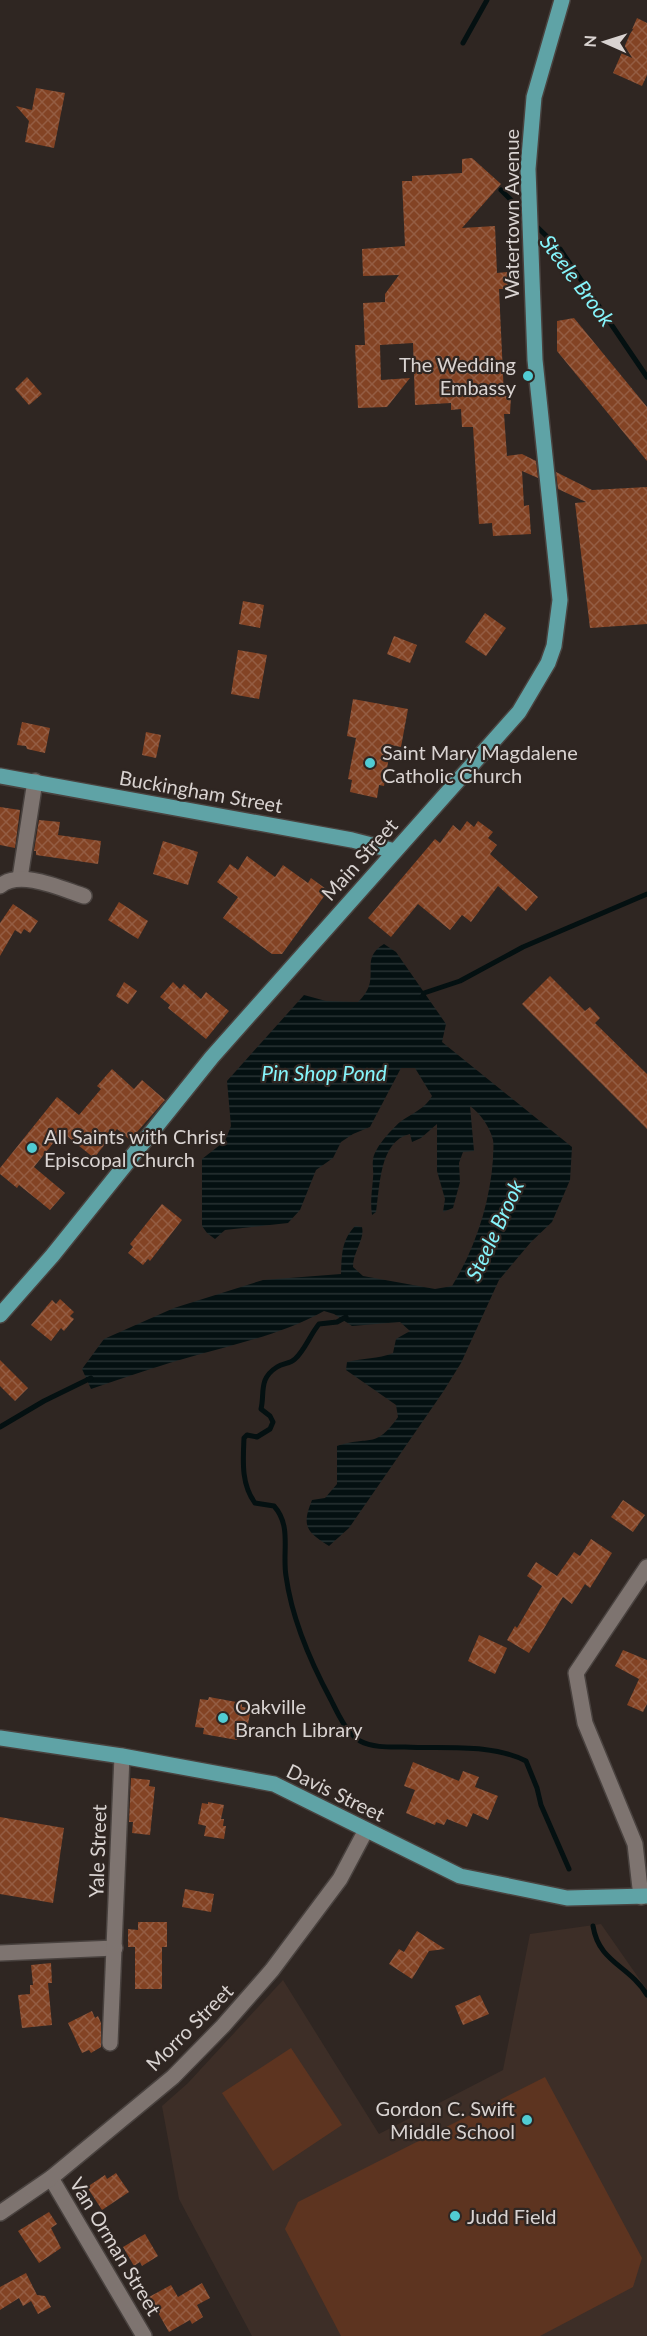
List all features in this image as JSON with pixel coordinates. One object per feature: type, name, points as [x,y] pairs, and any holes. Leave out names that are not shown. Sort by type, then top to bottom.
[{"type":"main road","name":"Watertown Avenue","points":[[535,360],[529,242],[530,131],[534,97],[562,0]]},
{"type":"main road","name":"Main Street","points":[[0,1315],[52,1256],[212,1057],[519,712],[548,663],[554,646],[560,600],[535,360]]},
{"type":"main road","name":"Buckingham Street","points":[[0,776],[352,840],[394,851]]},
{"type":"main road","name":"Davis Street","points":[[0,1738],[122,1756],[274,1784],[460,1876],[567,1898],[644,1897]]},
{"type":"street","points":[[20,878],[34,782]]},
{"type":"street","points":[[0,886],[20,878],[46,883],[84,896]]},
{"type":"street","points":[[644,1897],[634,1844],[585,1724],[576,1673],[647,1567]]},
{"type":"street","name":"Yale Street","points":[[110,2043],[122,1756]]},
{"type":"street","name":"Morro Street","points":[[0,2213],[51,2178],[173,2077],[224,2026],[272,1970],[340,1879],[366,1830]]},
{"type":"street","points":[[0,1953],[115,1948]]},
{"type":"street","name":"Van Orman Street","points":[[51,2178],[144,2336]]},
{"type":"shaded area","name":"Gordon C. Swift Middle School","points":[[601,1924],[647,1990],[647,2336],[252,2336],[179,2199],[162,2106],[188,2083],[283,1980],[379,2134],[503,2070],[530,1934]]},
{"type":"shaded area","points":[[291,2048],[342,2125],[273,2171],[222,2093]]},
{"type":"shaded area","name":"Judd Field","points":[[545,2077],[642,2258],[633,2287],[540,2336],[341,2336],[285,2229],[298,2202]]},
{"type":"water","name":"Pin Shop Pond","points":[[384,944],[396,952],[446,1024],[442,1042],[572,1147],[570,1180],[552,1222],[531,1242],[499,1280],[461,1363],[443,1392],[349,1528],[329,1546],[311,1532],[308,1528],[307,1517],[312,1500],[325,1498],[337,1484],[337,1446],[377,1438],[398,1417],[396,1405],[346,1370],[347,1362],[393,1353],[396,1339],[410,1331],[400,1322],[352,1326],[334,1314],[324,1311],[309,1319],[246,1342],[170,1363],[91,1389],[82,1369],[104,1339],[174,1308],[263,1280],[341,1274],[345,1243],[355,1226],[362,1227],[362,1232],[353,1267],[363,1276],[435,1289],[452,1286],[468,1257],[480,1225],[491,1176],[492,1135],[474,1109],[470,1106],[474,1151],[463,1152],[459,1163],[460,1182],[453,1208],[443,1212],[445,1199],[437,1171],[437,1124],[421,1138],[412,1142],[410,1134],[400,1138],[392,1146],[383,1166],[376,1212],[372,1215],[373,1162],[376,1150],[396,1125],[422,1107],[432,1096],[415,1068],[401,1068],[370,1127],[341,1142],[333,1158],[316,1170],[300,1210],[288,1223],[225,1230],[215,1239],[202,1226],[202,1159],[225,1141],[231,1126],[227,1081],[304,995],[326,1001],[358,1002],[369,985],[372,956]]},
{"type":"building","points":[[637,18],[647,23],[647,75],[642,86],[613,73]]},
{"type":"building","points":[[36,88],[65,93],[54,148],[25,142],[29,121],[16,106],[32,110]]},
{"type":"building","points":[[472,158],[501,184],[462,228],[495,226],[497,273],[507,272],[508,289],[499,289],[504,396],[511,396],[510,414],[504,414],[507,456],[522,454],[536,461],[538,478],[522,471],[524,506],[529,505],[531,534],[493,536],[492,523],[479,524],[473,427],[462,427],[461,409],[451,410],[451,403],[415,405],[413,343],[380,345],[381,380],[410,378],[387,407],[358,408],[355,345],[365,345],[363,303],[385,302],[385,294],[399,275],[363,276],[362,249],[405,246],[402,181],[412,181],[412,176],[462,173],[462,159]]},
{"type":"building","points":[[574,318],[647,407],[647,461],[557,351],[557,321]]},
{"type":"building","points":[[27,377],[42,394],[29,405],[15,389]]},
{"type":"building","points":[[556,472],[592,490],[647,487],[647,624],[590,628],[575,503],[586,502],[558,489]]},
{"type":"building","points":[[243,601],[264,605],[260,628],[239,624]]},
{"type":"building","points":[[485,613],[506,628],[486,656],[465,642]]},
{"type":"building","points":[[394,636],[417,645],[410,663],[387,654]]},
{"type":"building","points":[[238,650],[267,655],[259,699],[231,694]]},
{"type":"building","name":"Saint Mary Magdalene Catholic Church","points":[[353,699],[408,709],[401,747],[391,745],[384,786],[379,785],[377,798],[350,792],[352,780],[348,779],[356,738],[347,736]]},
{"type":"building","points":[[22,722],[50,728],[45,753],[17,745]]},
{"type":"building","points":[[146,732],[161,735],[156,758],[142,755]]},
{"type":"building","points":[[0,807],[20,810],[15,848],[0,845]]},
{"type":"building","points":[[39,820],[60,822],[58,835],[101,841],[98,864],[36,855],[34,851]]},
{"type":"building","points":[[467,821],[474,827],[478,821],[493,832],[488,838],[497,845],[490,854],[538,897],[526,911],[498,886],[471,922],[462,915],[450,930],[418,904],[391,937],[368,918],[435,839],[440,843],[453,825],[460,831]]},
{"type":"building","points":[[163,841],[198,852],[188,885],[153,874]]},
{"type":"building","points":[[247,856],[275,877],[283,865],[308,883],[311,878],[326,889],[322,893],[325,895],[282,954],[272,954],[223,918],[238,897],[217,882],[230,864],[238,870]]},
{"type":"building","points":[[119,902],[148,921],[138,939],[108,920]]},
{"type":"building","points":[[13,904],[38,921],[30,933],[24,929],[21,934],[15,930],[0,956],[0,923]]},
{"type":"building","points":[[550,976],[585,1011],[590,1007],[600,1018],[595,1023],[647,1074],[647,1129],[522,1004]]},
{"type":"building","points":[[124,982],[137,991],[128,1004],[116,996]]},
{"type":"building","points":[[173,982],[180,989],[184,984],[201,999],[206,992],[229,1011],[206,1039],[168,1008],[170,1005],[160,997]]},
{"type":"building","points":[[112,1069],[134,1089],[142,1080],[165,1100],[130,1140],[117,1129],[94,1158],[62,1132],[34,1167],[65,1193],[50,1210],[19,1185],[17,1188],[0,1174],[0,1168],[57,1097],[79,1115],[101,1089],[97,1086]]},
{"type":"building","points":[[162,1204],[182,1220],[150,1261],[148,1259],[143,1265],[128,1253],[133,1247],[130,1244]]},
{"type":"building","points":[[60,1299],[74,1312],[70,1316],[74,1319],[64,1331],[61,1328],[51,1341],[31,1325],[52,1300],[56,1304]]},
{"type":"building","points":[[0,1360],[28,1388],[15,1401],[0,1386]]},
{"type":"building","points":[[623,1500],[645,1515],[633,1532],[611,1517]]},
{"type":"building","points":[[591,1539],[612,1553],[590,1588],[585,1584],[572,1604],[563,1597],[529,1653],[507,1640],[515,1626],[517,1628],[542,1586],[527,1576],[536,1562],[557,1576],[574,1552],[580,1556]]},
{"type":"building","points":[[479,1635],[507,1648],[495,1674],[468,1661]]},
{"type":"building","points":[[623,1650],[647,1660],[647,1704],[643,1712],[627,1705],[639,1679],[615,1666]]},
{"type":"building","name":"Oakville Branch Library","points":[[209,1697],[242,1703],[242,1707],[251,1708],[246,1735],[238,1733],[237,1740],[203,1734],[204,1728],[195,1727],[200,1699],[208,1700]]},
{"type":"building","points":[[413,1762],[459,1781],[463,1771],[479,1777],[475,1787],[498,1796],[488,1820],[473,1813],[467,1827],[447,1819],[444,1825],[436,1822],[435,1825],[406,1813],[415,1790],[404,1786]]},
{"type":"building","points":[[131,1778],[150,1780],[149,1786],[155,1787],[150,1835],[132,1833],[133,1822],[129,1822]]},
{"type":"building","points":[[208,1802],[224,1805],[221,1819],[224,1819],[223,1826],[226,1826],[224,1839],[204,1836],[206,1826],[198,1824],[202,1803],[208,1804]]},
{"type":"building","points":[[0,1817],[64,1828],[53,1903],[0,1894]]},
{"type":"building","points":[[185,1889],[214,1894],[211,1912],[182,1907]]},
{"type":"building","points":[[138,1922],[167,1922],[167,1947],[162,1947],[162,1989],[135,1989],[135,1947],[128,1947],[128,1929],[138,1930]]},
{"type":"building","points":[[417,1931],[445,1949],[429,1951],[412,1979],[389,1964],[399,1949],[404,1952]]},
{"type":"building","points":[[51,1963],[52,1983],[48,1983],[52,2025],[22,2028],[18,1995],[30,1994],[30,1985],[33,1985],[31,1965]]},
{"type":"building","points":[[480,1995],[489,2014],[463,2025],[455,2006]]},
{"type":"building","points":[[92,2011],[101,2023],[101,2047],[91,2053],[89,2050],[82,2053],[68,2023]]},
{"type":"building","points":[[116,2173],[129,2192],[102,2210],[87,2187],[105,2175],[107,2179]]},
{"type":"building","points":[[49,2212],[57,2224],[51,2228],[61,2248],[39,2263],[18,2231]]},
{"type":"building","points":[[145,2234],[158,2256],[142,2266],[140,2262],[134,2266],[123,2247]]},
{"type":"building","points":[[26,2273],[37,2295],[45,2296],[51,2307],[38,2314],[31,2301],[23,2306],[19,2298],[0,2310],[0,2287]]},
{"type":"building","points":[[202,2283],[210,2298],[197,2305],[203,2317],[192,2324],[190,2320],[169,2332],[149,2297],[171,2285],[178,2297]]},
{"type":"waterway","name":"Steele Brook","points":[[463,43],[487,0]]},
{"type":"waterway","name":"Steele Brook","points":[[501,190],[526,215]]},
{"type":"waterway","name":"Steele Brook","points":[[534,224],[560,249],[647,377]]},
{"type":"waterway","name":"Steele Brook","points":[[422,997],[424,993],[460,981],[523,947],[647,894]]},
{"type":"waterway","points":[[346,1317],[337,1322],[319,1324],[295,1359],[279,1366],[267,1376],[263,1386],[261,1409],[270,1416],[273,1422],[270,1429],[257,1437],[247,1435],[244,1438],[244,1472],[250,1496],[255,1503],[274,1506],[283,1522],[286,1576],[303,1640],[340,1717],[360,1741],[382,1747],[483,1749],[498,1751],[526,1761],[541,1805],[569,1869]]},
{"type":"waterway","name":"Steele Brook","points":[[0,1427],[44,1401],[91,1378]]},
{"type":"waterway","points":[[593,1926],[601,1948],[640,1985],[647,1995]]},
{"type":"place","name":"The Wedding Embassy","points":[[528,376]]},
{"type":"place","name":"Saint Mary Magdalene Catholic Church","points":[[370,763]]},
{"type":"place","name":"All Saints with Christ Episcopal Church","points":[[32,1148]]},
{"type":"place","name":"Oakville Branch Library","points":[[223,1718]]},
{"type":"place","name":"Gordon C. Swift Middle School","points":[[527,2120]]},
{"type":"place","name":"Judd Field","points":[[455,2216]]}]
